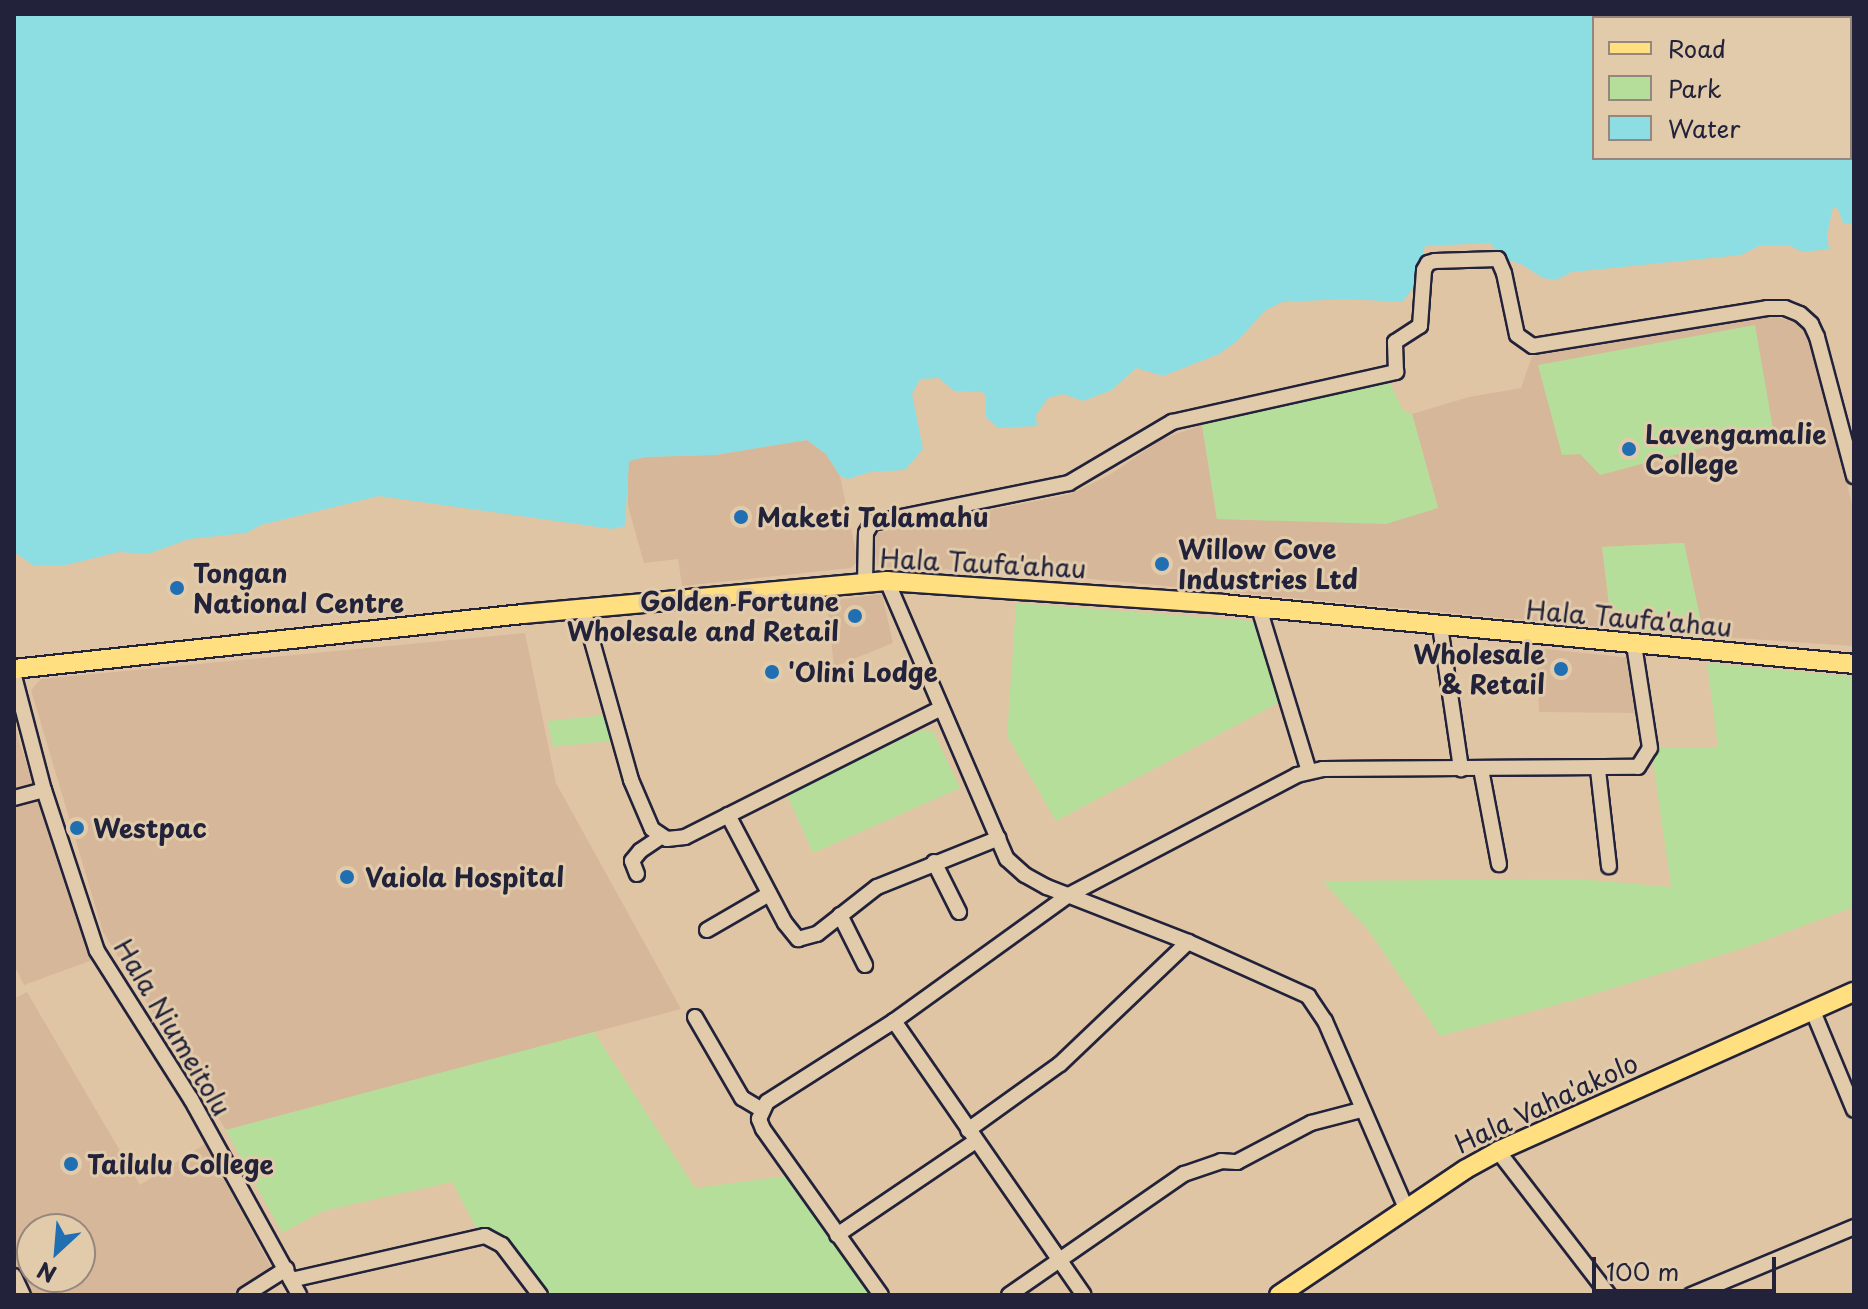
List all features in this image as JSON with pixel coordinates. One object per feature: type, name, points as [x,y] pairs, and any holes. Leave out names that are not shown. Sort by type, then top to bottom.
[{"type":"main road","name":"Hala Taufa'ahau","points":[[14,669],[583,609],[887,581],[1259,608],[1854,664]]},
{"type":"main road","name":"Hala Vaha'akolo","points":[[1279,1295],[1406,1208],[1498,1151],[1854,992]]},
{"type":"street","points":[[865,583],[866,533],[872,523],[1069,483],[1172,422],[1396,372],[1396,339],[1420,326],[1424,270],[1435,261],[1498,259],[1504,273],[1517,335],[1533,346],[1767,308],[1785,308],[1800,314],[1811,324],[1817,337],[1853,471]]},
{"type":"street","points":[[887,581],[1007,859],[1025,875],[1067,896],[1188,942],[1308,996],[1325,1021],[1406,1208]]},
{"type":"street","points":[[1259,608],[1309,772]]},
{"type":"street","points":[[583,609],[631,780],[646,820],[661,837],[676,840],[941,708]]},
{"type":"street","points":[[1440,626],[1461,769]]},
{"type":"street","points":[[881,1295],[763,1129],[762,1110],[773,1097],[894,1021],[1067,896],[1297,775],[1323,769],[1598,770],[1638,767],[1644,762],[1650,748],[1634,645]]},
{"type":"street","name":"Hala Niumeitolu","points":[[14,676],[44,790],[97,951],[191,1099],[299,1295]]},
{"type":"street","points":[[1481,769],[1499,864]]},
{"type":"street","points":[[1598,770],[1609,866]]},
{"type":"street","points":[[14,798],[44,790]]},
{"type":"street","points":[[728,815],[769,894],[798,939],[817,934],[877,887],[999,838]]},
{"type":"street","points":[[637,874],[632,861],[640,851],[661,837]]},
{"type":"street","points":[[934,862],[959,912]]},
{"type":"street","points":[[707,930],[769,894]]},
{"type":"street","points":[[840,915],[865,965]]},
{"type":"street","points":[[837,1235],[972,1136],[1060,1064],[1188,942]]},
{"type":"street","points":[[1812,1009],[1854,1110]]},
{"type":"street","points":[[695,1017],[742,1098],[762,1110]]},
{"type":"street","points":[[894,1021],[1084,1295]]},
{"type":"street","points":[[1009,1295],[1184,1174],[1221,1161],[1237,1162],[1311,1123],[1361,1110]]},
{"type":"street","points":[[1498,1151],[1609,1295]]},
{"type":"street","points":[[1691,1295],[1854,1227]]},
{"type":"street","points":[[245,1295],[288,1275],[485,1236],[502,1245],[540,1295]]},
{"type":"street","points":[[14,1276],[23,1295]]},
{"type":"shaded area","name":"Lavengamalie College","points":[[1773,316],[1798,323],[1813,340],[1854,513],[1854,646],[1704,636],[1684,543],[1602,547],[1612,628],[1017,572],[878,567],[871,534],[1071,494],[1111,474],[1162,439],[1202,425],[1217,519],[1438,507],[1412,414],[1469,397],[1521,388],[1532,356]]},
{"type":"shaded area","name":"Maketi Talamahu","points":[[807,440],[826,454],[840,476],[858,561],[851,568],[682,586],[678,559],[644,563],[628,506],[628,461],[645,457],[715,455]]},
{"type":"shaded area","points":[[882,594],[893,643],[834,667],[827,601]]},
{"type":"shaded area","name":"Vaiola Hospital","points":[[525,633],[556,783],[681,1009],[226,1130],[103,932],[31,690],[41,679]]},
{"type":"shaded area","points":[[1537,648],[1631,658],[1636,713],[1539,712]]},
{"type":"shaded area","points":[[14,725],[77,921],[95,959],[24,985],[14,965]]},
{"type":"shaded area","name":"Tailulu College","points":[[27,992],[140,1185],[205,1144],[274,1273],[238,1295],[31,1295],[96,1293],[96,1213],[16,1213],[16,1267],[14,999]]},
{"type":"green space","points":[[1755,325],[1773,429],[1600,475],[1580,454],[1562,455],[1538,365]]},
{"type":"green space","points":[[1386,375],[1403,410],[1412,414],[1438,508],[1386,524],[1217,519],[1202,425],[1314,398]]},
{"type":"green space","points":[[1684,543],[1704,636],[1612,628],[1602,547]]},
{"type":"green space","points":[[1016,603],[1252,621],[1259,628],[1280,702],[1056,821],[1007,736]]},
{"type":"green space","points":[[1707,663],[1854,677],[1854,907],[1744,948],[1578,999],[1440,1036],[1369,931],[1322,881],[1578,879],[1671,887],[1651,747],[1718,747]]},
{"type":"green space","points":[[605,715],[610,741],[553,747],[547,721]]},
{"type":"green space","points":[[922,730],[933,731],[960,788],[813,853],[786,793]]},
{"type":"green space","points":[[594,1032],[695,1188],[786,1176],[872,1295],[547,1295],[479,1233],[452,1182],[323,1211],[282,1233],[226,1130]]},
{"type":"water","points":[[14,14],[1854,14],[1854,224],[1843,223],[1838,209],[1833,207],[1827,235],[1829,249],[1803,252],[1788,245],[1761,245],[1741,255],[1572,272],[1556,280],[1543,278],[1521,264],[1502,258],[1490,243],[1425,246],[1416,285],[1402,302],[1347,299],[1282,302],[1266,310],[1237,341],[1219,354],[1163,376],[1136,368],[1112,390],[1083,401],[1063,394],[1048,398],[1036,415],[1037,426],[998,428],[986,417],[986,396],[982,392],[954,391],[939,378],[920,379],[912,394],[923,449],[905,470],[870,472],[848,479],[840,476],[826,454],[807,440],[715,455],[645,457],[629,461],[625,526],[612,529],[379,496],[261,525],[246,533],[189,539],[148,554],[119,552],[66,565],[34,566],[14,552]]},
{"type":"place","name":"Lavengamalie College","points":[[1629,449]]},
{"type":"place","name":"Maketi Talamahu","points":[[741,517]]},
{"type":"place","name":"Willow Cove Industries Ltd","points":[[1162,564]]},
{"type":"place","name":"Tongan National Centre","points":[[177,588]]},
{"type":"place","name":"Golden Fortune Wholesale and Retail","points":[[855,616]]},
{"type":"place","name":"Wholesale & Retail","points":[[1561,669]]},
{"type":"place","name":"'Olini Lodge","points":[[772,672]]},
{"type":"place","name":"Westpac","points":[[77,828]]},
{"type":"place","name":"Vaiola Hospital","points":[[347,877]]},
{"type":"place","name":"Tailulu College","points":[[71,1164]]}]
